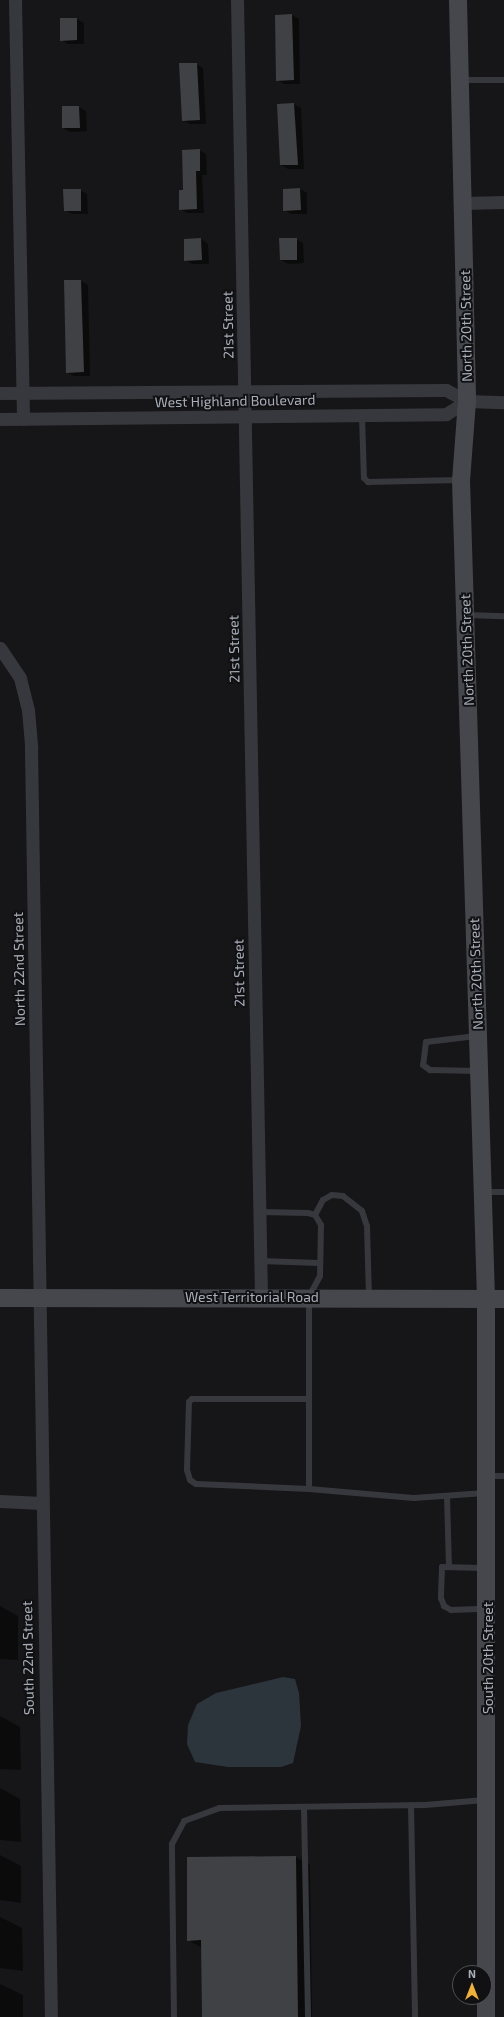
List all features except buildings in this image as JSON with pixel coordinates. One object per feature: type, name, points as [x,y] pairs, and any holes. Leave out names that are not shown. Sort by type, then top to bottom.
[{"type":"main road","name":"North 20th Street","points":[[458,0],[467,401],[461,480],[486,1300]]},
{"type":"main road","name":"West Territorial Road","points":[[0,1298],[369,1297],[504,1300]]},
{"type":"main road","name":"South 20th Street","points":[[486,1300],[493,1482],[488,1568],[486,2017]]},
{"type":"street","points":[[15,0],[23,419]]},
{"type":"street","name":"21st Street","points":[[237,0],[246,417],[261,1297]]},
{"type":"street","points":[[463,203],[504,202]]},
{"type":"street","points":[[0,393],[446,390],[467,401],[504,402]]},
{"type":"street","name":"West Highland Boulevard","points":[[0,419],[446,414],[467,401]]},
{"type":"street","name":"North 22nd Street","points":[[0,648],[20,678],[28,710],[31,748],[40,1298]]},
{"type":"street","name":"South 22nd Street","points":[[40,1298],[51,2017]]},
{"type":"street","points":[[0,1501],[42,1503]]},
{"type":"lane","points":[[460,80],[504,80]]},
{"type":"lane","points":[[362,416],[364,478],[368,482],[461,480]]},
{"type":"lane","points":[[466,615],[504,616]]},
{"type":"lane","points":[[478,1036],[430,1040],[423,1046],[423,1065],[430,1070],[479,1071]]},
{"type":"lane","points":[[483,1192],[504,1192]]},
{"type":"lane","points":[[315,1215],[323,1200],[332,1195],[343,1196],[362,1211],[367,1226],[369,1297]]},
{"type":"lane","points":[[260,1212],[289,1210],[315,1215],[321,1225],[319,1263],[320,1276],[309,1297],[309,1489]]},
{"type":"lane","points":[[260,1261],[319,1263]]},
{"type":"lane","points":[[308,1399],[192,1399],[189,1402],[187,1470],[190,1480],[196,1484],[309,1489],[358,1495],[447,1496],[493,1482]]},
{"type":"lane","points":[[447,1496],[449,1567]]},
{"type":"lane","points":[[488,1568],[442,1567],[444,1606],[451,1610],[488,1609]]},
{"type":"lane","points":[[174,2017],[172,1844],[184,1821],[220,1808],[411,1805],[488,1800]]},
{"type":"lane","points":[[411,1805],[415,2017]]},
{"type":"lane","points":[[304,1807],[308,2017]]},
{"type":"shaded area","points":[[283,1677],[295,1679],[299,1693],[301,1726],[293,1763],[281,1767],[228,1767],[195,1762],[187,1744],[188,1725],[197,1704],[216,1693]]}]
